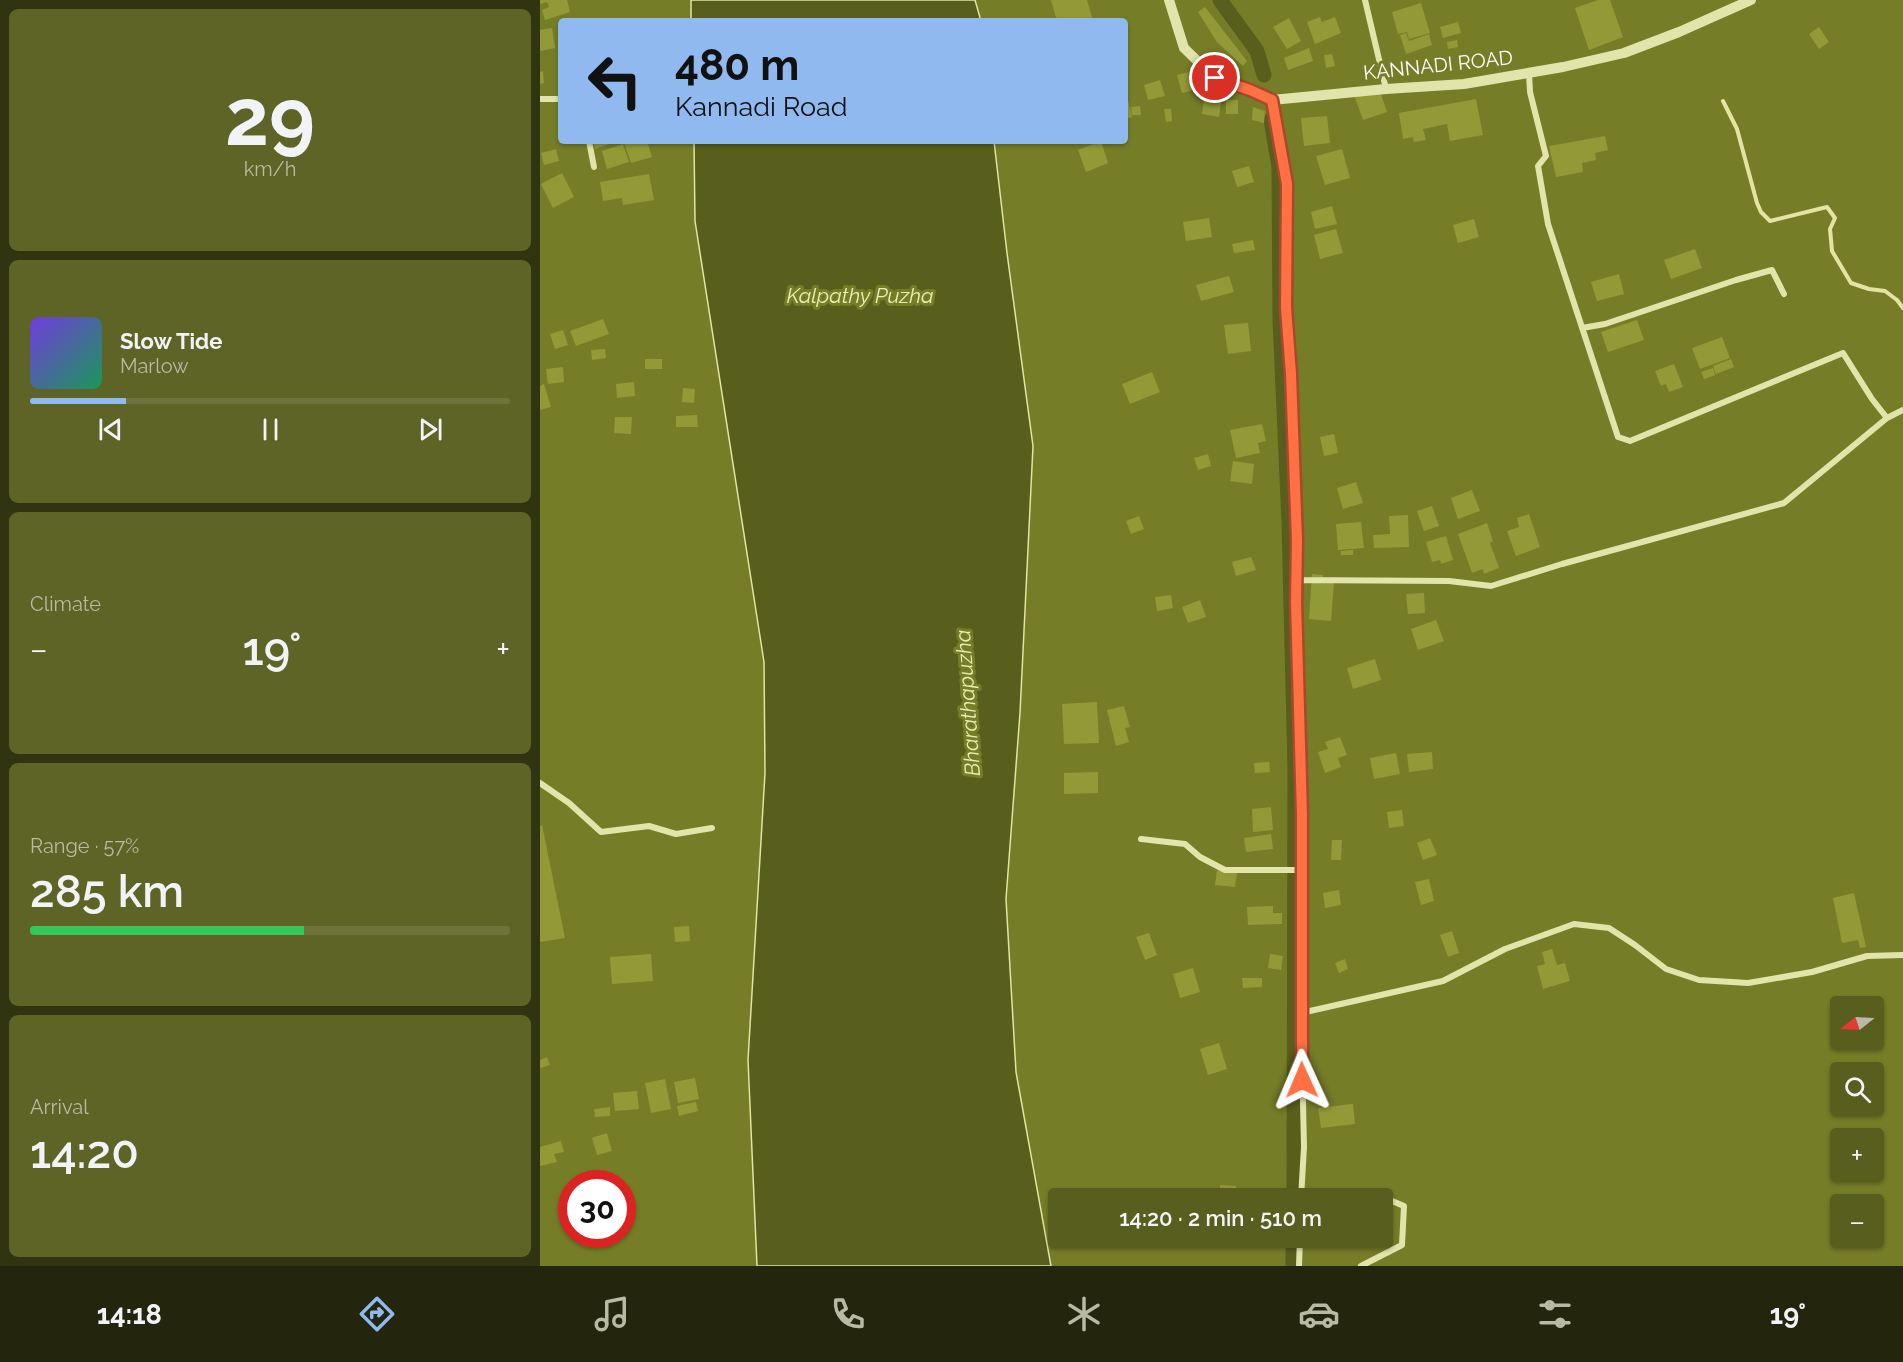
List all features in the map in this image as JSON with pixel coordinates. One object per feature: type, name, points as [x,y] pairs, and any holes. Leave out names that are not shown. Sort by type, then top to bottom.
[{"type":"street","name":"KANNADI ROAD","points":[[1169,0],[1184,48],[1215,78],[1272,100],[1464,84],[1529,73],[1624,53],[1679,32],[1751,0]]},
{"type":"street","points":[[1365,0],[1386,89]]},
{"type":"street","points":[[1529,73],[1530,92],[1546,156],[1538,166],[1548,224],[1618,438],[1630,441],[1843,353],[1887,418]]},
{"type":"street","points":[[540,99],[558,99]]},
{"type":"street","points":[[1272,100],[1287,184],[1286,308],[1291,374],[1297,541],[1304,1147],[1302,1188]]},
{"type":"street","points":[[590,144],[594,167]]},
{"type":"street","points":[[1582,328],[1605,324],[1736,280],[1773,270],[1784,294]]},
{"type":"street","points":[[1296,580],[1449,581],[1491,586],[1562,564],[1784,503],[1887,418],[1903,410]]},
{"type":"street","points":[[540,783],[569,802],[602,832],[649,826],[676,834],[712,828]]},
{"type":"street","points":[[1141,839],[1185,844],[1200,857],[1225,870],[1302,870]]},
{"type":"street","points":[[1301,1012],[1443,981],[1505,949],[1574,924],[1609,928],[1666,969],[1699,981],[1748,983],[1812,972],[1867,956],[1903,955]]},
{"type":"street","points":[[1361,1266],[1402,1245],[1404,1206],[1393,1201]]},
{"type":"street","points":[[1299,1266],[1300,1248]]},
{"type":"water","points":[[691,0],[975,0],[980,18],[691,18]]},
{"type":"water","name":"Kalpathy Puzha","points":[[694,144],[994,144],[1033,446],[1020,713],[1006,899],[1016,1072],[1051,1266],[757,1266],[748,1060],[765,773],[764,662],[695,221]]},
{"type":"building","points":[[540,0],[567,0],[570,12],[545,20],[542,10],[549,7],[547,2],[540,4]]},
{"type":"building","points":[[1051,0],[1087,0],[1092,18],[1056,18]]},
{"type":"building","points":[[1598,0],[1610,0],[1623,37],[1589,50],[1575,8]]},
{"type":"building","points":[[1421,3],[1430,33],[1409,39],[1407,32],[1398,34],[1392,12]]},
{"type":"building","points":[[1205,7],[1247,61],[1243,66],[1217,42],[1198,12]]},
{"type":"building","points":[[1320,17],[1322,22],[1335,17],[1341,33],[1315,44],[1307,22]]},
{"type":"building","points":[[1289,18],[1301,41],[1287,49],[1273,27]]},
{"type":"building","points":[[1458,22],[1461,33],[1443,38],[1440,27]]},
{"type":"building","points":[[1819,27],[1829,42],[1819,49],[1809,34]]},
{"type":"building","points":[[552,28],[555,48],[540,51],[540,30]]},
{"type":"building","points":[[1406,33],[1409,41],[1429,34],[1432,45],[1406,54],[1400,35]]},
{"type":"building","points":[[1457,40],[1458,47],[1448,49],[1447,42]]},
{"type":"building","points":[[1309,48],[1313,61],[1288,70],[1284,58]]},
{"type":"building","points":[[1332,54],[1335,66],[1326,68],[1324,55]]},
{"type":"building","points":[[543,71],[544,83],[540,84],[540,72]]},
{"type":"building","points":[[1188,72],[1193,90],[1182,93],[1177,75]]},
{"type":"building","points":[[1160,80],[1165,96],[1148,100],[1144,85]]},
{"type":"building","points":[[1378,86],[1387,112],[1363,120],[1354,95]]},
{"type":"building","points":[[1204,99],[1221,102],[1219,117],[1202,114]]},
{"type":"building","points":[[1476,99],[1483,135],[1450,141],[1447,124],[1423,129],[1426,140],[1414,142],[1413,137],[1403,139],[1399,113]]},
{"type":"building","points":[[1128,100],[1132,117],[1128,118]]},
{"type":"building","points":[[1226,100],[1238,100],[1238,114],[1226,114]]},
{"type":"building","points":[[1140,106],[1141,115],[1132,115],[1131,107]]},
{"type":"building","points":[[1253,107],[1265,111],[1264,123],[1252,120]]},
{"type":"building","points":[[1164,109],[1171,109],[1172,121],[1166,122]]},
{"type":"building","points":[[1327,116],[1330,143],[1304,146],[1301,118]]},
{"type":"building","points":[[1605,136],[1608,150],[1595,153],[1596,160],[1582,163],[1583,172],[1556,177],[1549,146]]},
{"type":"building","points":[[594,144],[609,144],[595,149]]},
{"type":"building","points":[[623,144],[629,162],[607,169],[602,151]]},
{"type":"building","points":[[625,144],[648,144],[652,157],[631,163]]},
{"type":"building","points":[[1093,144],[1102,144],[1108,163],[1086,172],[1078,150]]},
{"type":"building","points":[[556,149],[559,161],[544,165],[541,153]]},
{"type":"building","points":[[1342,149],[1350,178],[1325,185],[1316,156]]},
{"type":"building","points":[[1249,166],[1254,182],[1237,187],[1232,171]]},
{"type":"building","points":[[562,173],[574,197],[553,208],[541,184]]},
{"type":"building","points":[[649,174],[654,200],[623,205],[622,198],[603,201],[600,182]]},
{"type":"building","points":[[1332,206],[1337,224],[1315,229],[1311,212]]},
{"type":"building","points":[[1209,218],[1212,237],[1186,241],[1183,222]]},
{"type":"building","points":[[1474,219],[1479,237],[1458,243],[1453,225]]},
{"type":"building","points":[[1336,229],[1343,253],[1320,259],[1314,235]]},
{"type":"building","points":[[1253,240],[1255,250],[1234,253],[1232,244]]},
{"type":"building","points":[[1695,249],[1702,268],[1671,279],[1664,260]]},
{"type":"building","points":[[1619,274],[1624,294],[1597,301],[1591,282]]},
{"type":"building","points":[[1229,276],[1234,292],[1201,301],[1196,285]]},
{"type":"building","points":[[603,319],[609,334],[576,346],[570,331]]},
{"type":"building","points":[[1637,320],[1644,340],[1608,352],[1601,332]]},
{"type":"building","points":[[1248,323],[1251,351],[1228,354],[1224,325]]},
{"type":"building","points":[[563,330],[568,345],[555,349],[550,334]]},
{"type":"building","points":[[1722,337],[1730,358],[1700,369],[1692,348]]},
{"type":"building","points":[[605,349],[606,358],[592,360],[591,350]]},
{"type":"building","points":[[645,359],[662,359],[662,369],[645,369]]},
{"type":"building","points":[[1731,359],[1734,367],[1716,374],[1713,366]]},
{"type":"building","points":[[1674,364],[1683,387],[1669,392],[1666,384],[1661,386],[1655,371]]},
{"type":"building","points":[[563,367],[564,382],[548,384],[546,369]]},
{"type":"building","points":[[1713,368],[1715,375],[1704,379],[1701,372]]},
{"type":"building","points":[[1152,372],[1160,392],[1130,404],[1122,384]]},
{"type":"building","points":[[634,382],[635,396],[617,398],[616,384]]},
{"type":"building","points":[[544,384],[551,407],[540,410],[540,386]]},
{"type":"building","points":[[683,388],[695,389],[694,403],[682,402]]},
{"type":"building","points":[[697,415],[698,427],[676,427],[676,416]]},
{"type":"building","points":[[615,417],[632,417],[631,434],[614,433]]},
{"type":"building","points":[[1262,424],[1266,441],[1258,443],[1260,453],[1236,458],[1230,430]]},
{"type":"building","points":[[1334,434],[1338,453],[1324,456],[1320,437]]},
{"type":"building","points":[[1208,454],[1211,466],[1198,470],[1194,458]]},
{"type":"building","points":[[1233,461],[1254,464],[1252,484],[1230,481]]},
{"type":"building","points":[[1356,482],[1363,503],[1343,509],[1337,488]]},
{"type":"building","points":[[1472,490],[1480,511],[1458,519],[1451,498]]},
{"type":"building","points":[[1432,506],[1439,526],[1424,531],[1417,511]]},
{"type":"building","points":[[1529,514],[1540,547],[1516,556],[1507,531],[1519,527],[1517,518]]},
{"type":"building","points":[[1408,515],[1409,547],[1374,548],[1373,535],[1390,534],[1389,516]]},
{"type":"building","points":[[1139,516],[1144,529],[1131,534],[1126,521]]},
{"type":"building","points":[[1361,522],[1364,548],[1338,550],[1336,524]]},
{"type":"building","points":[[1487,523],[1493,541],[1490,543],[1499,568],[1484,574],[1483,569],[1472,573],[1458,534]]},
{"type":"building","points":[[1446,536],[1453,560],[1441,564],[1440,560],[1432,562],[1426,542]]},
{"type":"building","points":[[1353,550],[1353,555],[1341,555],[1341,551]]},
{"type":"building","points":[[1251,557],[1256,570],[1236,576],[1232,562]]},
{"type":"building","points":[[1312,574],[1323,575],[1323,582],[1334,583],[1331,621],[1309,619]]},
{"type":"building","points":[[1424,593],[1425,613],[1408,614],[1406,594]]},
{"type":"building","points":[[1171,595],[1173,608],[1157,611],[1155,597]]},
{"type":"building","points":[[1200,600],[1206,617],[1188,623],[1182,607]]},
{"type":"building","points":[[1436,620],[1444,641],[1418,650],[1411,629]]},
{"type":"building","points":[[1375,659],[1381,680],[1353,689],[1347,668]]},
{"type":"building","points":[[1097,702],[1099,743],[1064,744],[1062,704]]},
{"type":"building","points":[[1124,706],[1130,727],[1125,728],[1129,742],[1116,746],[1107,710]]},
{"type":"building","points":[[1340,737],[1347,755],[1338,758],[1341,767],[1325,773],[1318,752],[1328,749],[1325,742]]},
{"type":"building","points":[[1432,752],[1433,769],[1409,772],[1407,754]]},
{"type":"building","points":[[1396,753],[1400,774],[1374,779],[1370,758]]},
{"type":"building","points":[[1269,762],[1270,772],[1255,773],[1254,763]]},
{"type":"building","points":[[1098,772],[1098,793],[1064,794],[1064,773]]},
{"type":"building","points":[[1271,807],[1273,830],[1253,832],[1252,809]]},
{"type":"building","points":[[1402,810],[1404,826],[1389,828],[1387,812]]},
{"type":"building","points":[[542,825],[565,938],[540,942],[540,826]]},
{"type":"building","points":[[1271,834],[1273,849],[1246,852],[1244,838]]},
{"type":"building","points":[[1430,838],[1437,855],[1423,860],[1417,843]]},
{"type":"building","points":[[1332,840],[1342,840],[1341,860],[1331,860]]},
{"type":"building","points":[[1217,870],[1237,873],[1235,887],[1215,885]]},
{"type":"building","points":[[1429,879],[1434,901],[1421,905],[1415,882]]},
{"type":"building","points":[[1339,890],[1341,905],[1325,908],[1323,893]]},
{"type":"building","points":[[1854,893],[1866,947],[1860,948],[1858,940],[1842,943],[1833,898]]},
{"type":"building","points":[[1273,906],[1273,913],[1282,913],[1282,924],[1248,925],[1247,907]]},
{"type":"building","points":[[689,926],[690,941],[675,942],[674,927]]},
{"type":"building","points":[[1452,931],[1459,953],[1448,957],[1440,935]]},
{"type":"building","points":[[1149,933],[1157,955],[1145,960],[1136,937]]},
{"type":"building","points":[[1552,949],[1557,965],[1565,963],[1570,981],[1543,989],[1537,966],[1545,964],[1542,952]]},
{"type":"building","points":[[651,954],[653,981],[612,984],[610,957]]},
{"type":"building","points":[[1270,954],[1283,956],[1281,970],[1268,968]]},
{"type":"building","points":[[1345,959],[1348,969],[1339,973],[1335,963]]},
{"type":"building","points":[[1193,968],[1200,992],[1180,998],[1173,974]]},
{"type":"building","points":[[1242,978],[1262,978],[1262,987],[1243,988]]},
{"type":"building","points":[[1219,1043],[1227,1069],[1208,1075],[1200,1049]]},
{"type":"building","points":[[547,1057],[550,1065],[540,1068],[540,1060]]},
{"type":"building","points":[[695,1078],[699,1099],[678,1103],[674,1082]]},
{"type":"building","points":[[665,1079],[671,1109],[651,1113],[645,1083]]},
{"type":"building","points":[[637,1091],[639,1109],[615,1111],[613,1093]]},
{"type":"building","points":[[696,1102],[698,1111],[679,1116],[677,1106]]},
{"type":"building","points":[[1353,1104],[1355,1124],[1321,1128],[1318,1108]]},
{"type":"building","points":[[610,1107],[610,1116],[595,1117],[594,1109]]},
{"type":"building","points":[[607,1133],[612,1151],[597,1155],[592,1138]]},
{"type":"building","points":[[561,1141],[564,1152],[554,1154],[557,1162],[540,1166],[540,1147]]},
{"type":"building","points":[[1220,1185],[1236,1186],[1236,1188],[1220,1188]]},
{"type":"waterway","points":[[1220,0],[1257,51],[1264,75]]},
{"type":"waterway","points":[[1723,101],[1737,129],[1761,212],[1770,221],[1827,207],[1835,218],[1830,229],[1832,251],[1851,283],[1885,291],[1903,308]]},
{"type":"waterway","points":[[1271,120],[1279,167],[1280,320],[1289,523],[1295,767],[1294,1188]]},
{"type":"waterway","points":[[1293,1248],[1293,1266]]},
{"type":"route","points":[[1215,78],[1272,100],[1287,184],[1286,308],[1291,374],[1297,541],[1296,602],[1302,816],[1302,1080]]},
{"type":"water label","name":"Bharathapuzha","points":[[968,703]]}]
